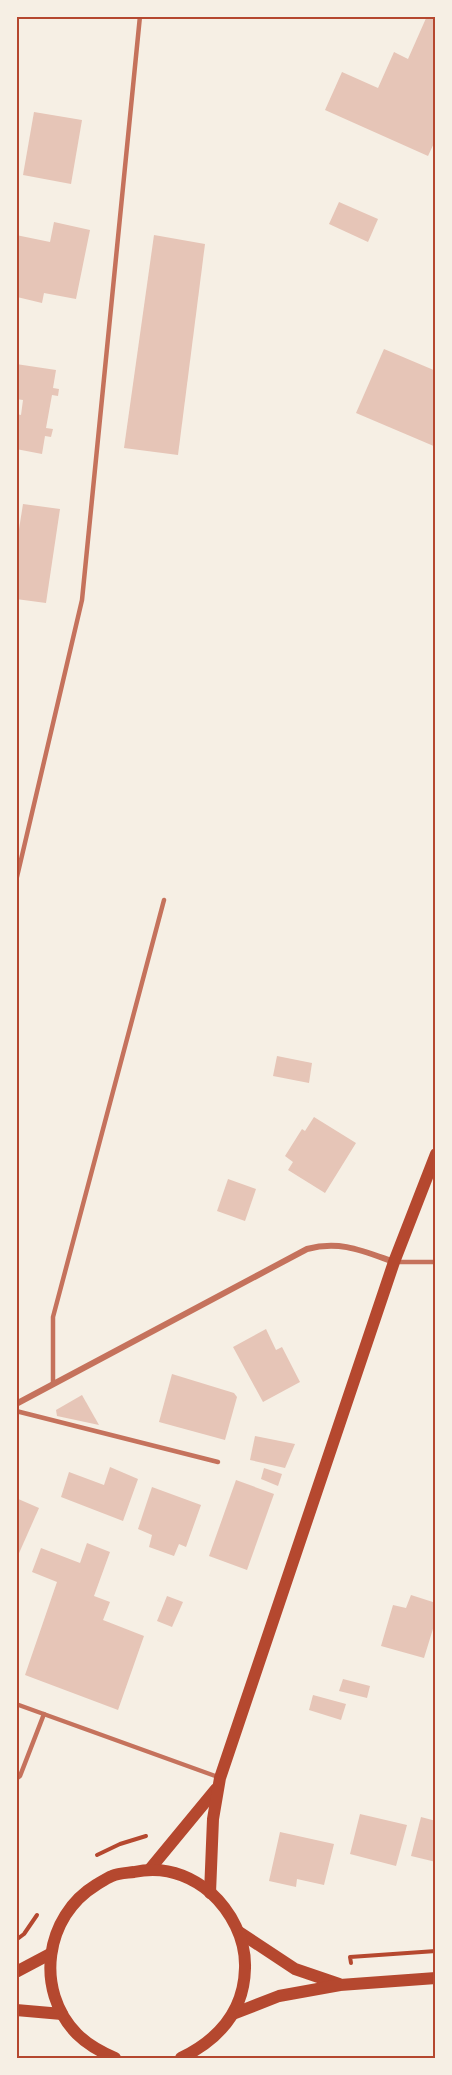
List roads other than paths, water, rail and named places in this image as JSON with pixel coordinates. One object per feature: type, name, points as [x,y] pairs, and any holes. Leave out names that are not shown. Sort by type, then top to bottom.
[{"type":"main road","points":[[210,1893],[212,1827],[219,1783],[394,1262],[435,1154]]},
{"type":"main road","points":[[150,1869],[219,1783]]},
{"type":"main road","points":[[115,2058],[94,2049],[76,2033],[62,2014],[51,1983],[50,1954],[62,1919],[83,1893],[111,1876],[150,1869],[184,1876],[202,1885],[226,1909],[243,1943],[245,1968],[242,1992],[233,2014],[219,2033],[201,2048],[180,2058]]},
{"type":"main road","points":[[238,1931],[294,1969],[340,1985]]},
{"type":"main road","points":[[16,1972],[50,1954]]},
{"type":"main road","points":[[233,2014],[279,1996],[340,1985],[435,1978]]},
{"type":"main road","points":[[16,2010],[62,2014]]},
{"type":"street","points":[[16,1404],[307,1249],[324,1245],[340,1246],[394,1262]]},
{"type":"lane","points":[[16,881],[82,600],[140,16]]},
{"type":"lane","points":[[53,1384],[53,1317],[164,900]]},
{"type":"lane","points":[[394,1262],[435,1262]]},
{"type":"lane","points":[[16,1411],[218,1462]]},
{"type":"lane","points":[[16,1704],[219,1783]]},
{"type":"lane","points":[[16,1779],[20,1776],[44,1714]]}]
